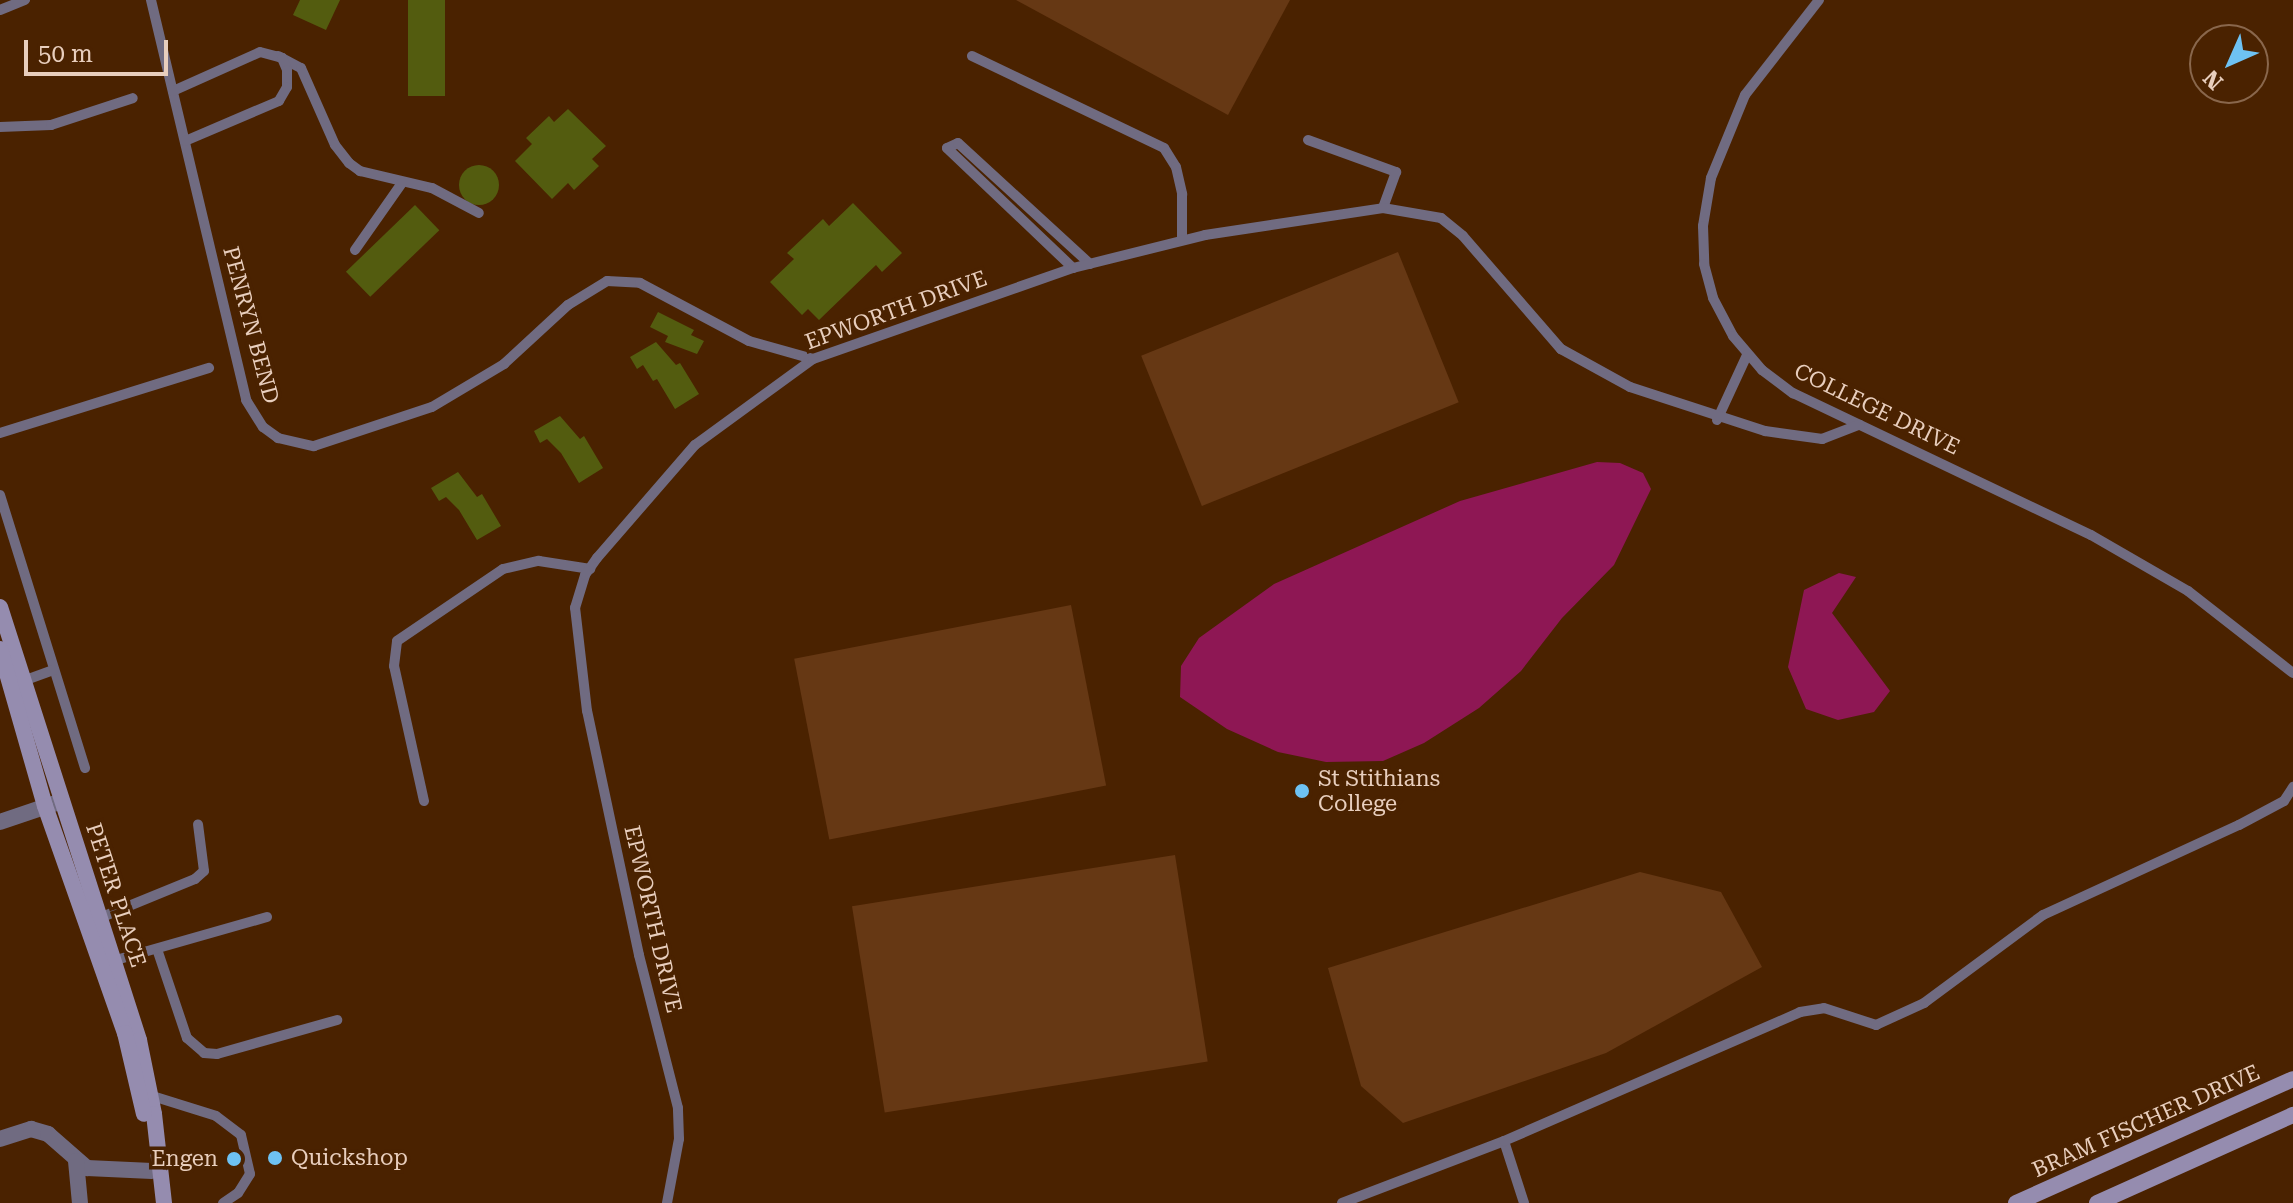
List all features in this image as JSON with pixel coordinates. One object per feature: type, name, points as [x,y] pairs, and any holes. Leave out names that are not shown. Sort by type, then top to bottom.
[{"type":"main road","name":"PETER PLACE","points":[[0,607],[116,960],[164,1203]]},
{"type":"main road","name":"PETER PLACE","points":[[0,649],[45,806],[144,1094],[154,1203]]},
{"type":"main road","name":"BRAM FISCHER DRIVE","points":[[2016,1203],[2293,1079]]},
{"type":"main road","points":[[2097,1203],[2293,1115]]},
{"type":"street","points":[[0,822],[62,801]]},
{"type":"street","points":[[0,1139],[31,1129],[48,1134],[76,1161],[103,1172],[152,1171]]},
{"type":"street","points":[[76,1161],[80,1203]]},
{"type":"lane","points":[[0,10],[25,0]]},
{"type":"lane","name":"PENRYN BEND","points":[[151,0],[246,400],[263,427],[278,438],[314,446],[432,407],[504,364],[568,305],[607,281],[640,283],[749,341],[813,359]]},
{"type":"lane","name":"COLLEGE DRIVE","points":[[1819,0],[1745,95],[1722,145],[1706,201],[1707,280],[1722,320],[1747,355],[1793,393],[2041,509],[2154,570],[2221,614],[2293,673]]},
{"type":"lane","points":[[173,91],[252,54],[278,56],[301,68],[335,145],[349,163],[402,183],[432,188],[479,213]]},
{"type":"lane","points":[[185,141],[279,101],[288,80],[284,60],[278,56]]},
{"type":"lane","points":[[972,56],[1164,148],[1176,167],[1182,194],[1182,240]]},
{"type":"lane","points":[[0,127],[51,125],[133,98]]},
{"type":"lane","points":[[1308,140],[1396,172],[1383,208]]},
{"type":"lane","points":[[1073,268],[947,148],[958,143],[1090,264]]},
{"type":"lane","points":[[355,250],[402,183]]},
{"type":"lane","name":"EPWORTH DRIVE","points":[[667,1203],[679,1139],[678,1108],[639,955],[576,642],[575,608],[590,569],[695,445],[745,404],[813,359],[1073,268],[1182,240],[1383,208],[1441,218],[1463,236],[1545,334],[1578,361],[1630,387],[1717,420],[1822,439],[1859,425]]},
{"type":"lane","points":[[1717,420],[1747,355]]},
{"type":"lane","points":[[0,433],[209,368]]},
{"type":"lane","points":[[0,495],[85,768]]},
{"type":"lane","points":[[424,801],[394,666],[397,641],[503,569],[539,561],[590,569]]},
{"type":"lane","points":[[23,681],[54,670]]},
{"type":"lane","points":[[1342,1203],[1504,1141],[1800,1012],[1824,1008],[1876,1025],[1924,1003],[2043,915],[2181,855],[2284,801],[2293,787]]},
{"type":"lane","points":[[102,917],[195,879],[204,871],[198,824]]},
{"type":"lane","points":[[116,960],[267,917]]},
{"type":"lane","points":[[157,949],[187,1038],[204,1053],[217,1054],[337,1020]]},
{"type":"lane","points":[[144,1094],[216,1116],[241,1135],[250,1174],[238,1193],[223,1203]]},
{"type":"lane","points":[[1504,1141],[1524,1203]]},
{"type":"shaded area","points":[[1016,0],[1290,0],[1228,115]]},
{"type":"shaded area","points":[[1398,252],[1459,402],[1202,506],[1141,356]]},
{"type":"shaded area","points":[[1597,462],[1620,463],[1643,473],[1651,489],[1614,565],[1562,618],[1521,671],[1479,708],[1424,743],[1383,761],[1326,762],[1278,752],[1227,729],[1180,697],[1181,666],[1199,638],[1274,584],[1460,501]]},
{"type":"shaded area","points":[[1839,573],[1856,577],[1832,613],[1890,691],[1874,712],[1838,720],[1806,709],[1788,667],[1804,590]]},
{"type":"shaded area","points":[[1071,605],[1106,786],[829,839],[794,659]]},
{"type":"shaded area","points":[[1175,855],[1208,1061],[885,1113],[852,906]]},
{"type":"shaded area","points":[[1640,872],[1721,892],[1762,967],[1606,1053],[1403,1123],[1361,1086],[1328,968]]},
{"type":"building","points":[[300,0],[340,0],[326,30],[293,15]]},
{"type":"building","points":[[408,0],[445,0],[445,96],[408,96]]},
{"type":"building","points":[[568,109],[606,146],[592,159],[599,166],[574,190],[568,183],[552,199],[515,161],[532,144],[526,138],[549,116],[554,122]]},
{"type":"building","points":[[479,165],[493,171],[499,185],[493,199],[479,205],[465,199],[459,185],[465,171]]},
{"type":"building","points":[[853,203],[902,253],[882,272],[876,265],[819,320],[808,309],[802,315],[770,282],[794,259],[787,253],[823,219],[829,226]]},
{"type":"building","points":[[415,205],[439,230],[370,297],[346,272]]},
{"type":"building","points":[[658,312],[694,330],[691,335],[704,341],[697,354],[665,342],[668,336],[650,327]]},
{"type":"building","points":[[656,342],[676,365],[680,363],[699,394],[675,409],[657,379],[653,381],[643,365],[637,369],[630,357]]},
{"type":"building","points":[[560,416],[580,439],[584,436],[603,468],[579,483],[561,453],[547,439],[540,443],[534,431]]},
{"type":"building","points":[[458,472],[477,497],[482,494],[501,526],[477,540],[459,510],[446,497],[439,501],[431,488]]},
{"type":"place","name":"St Stithians College","points":[[1302,791]]},
{"type":"place","name":"Quickshop","points":[[275,1158]]},
{"type":"place","name":"Engen","points":[[234,1159]]}]
